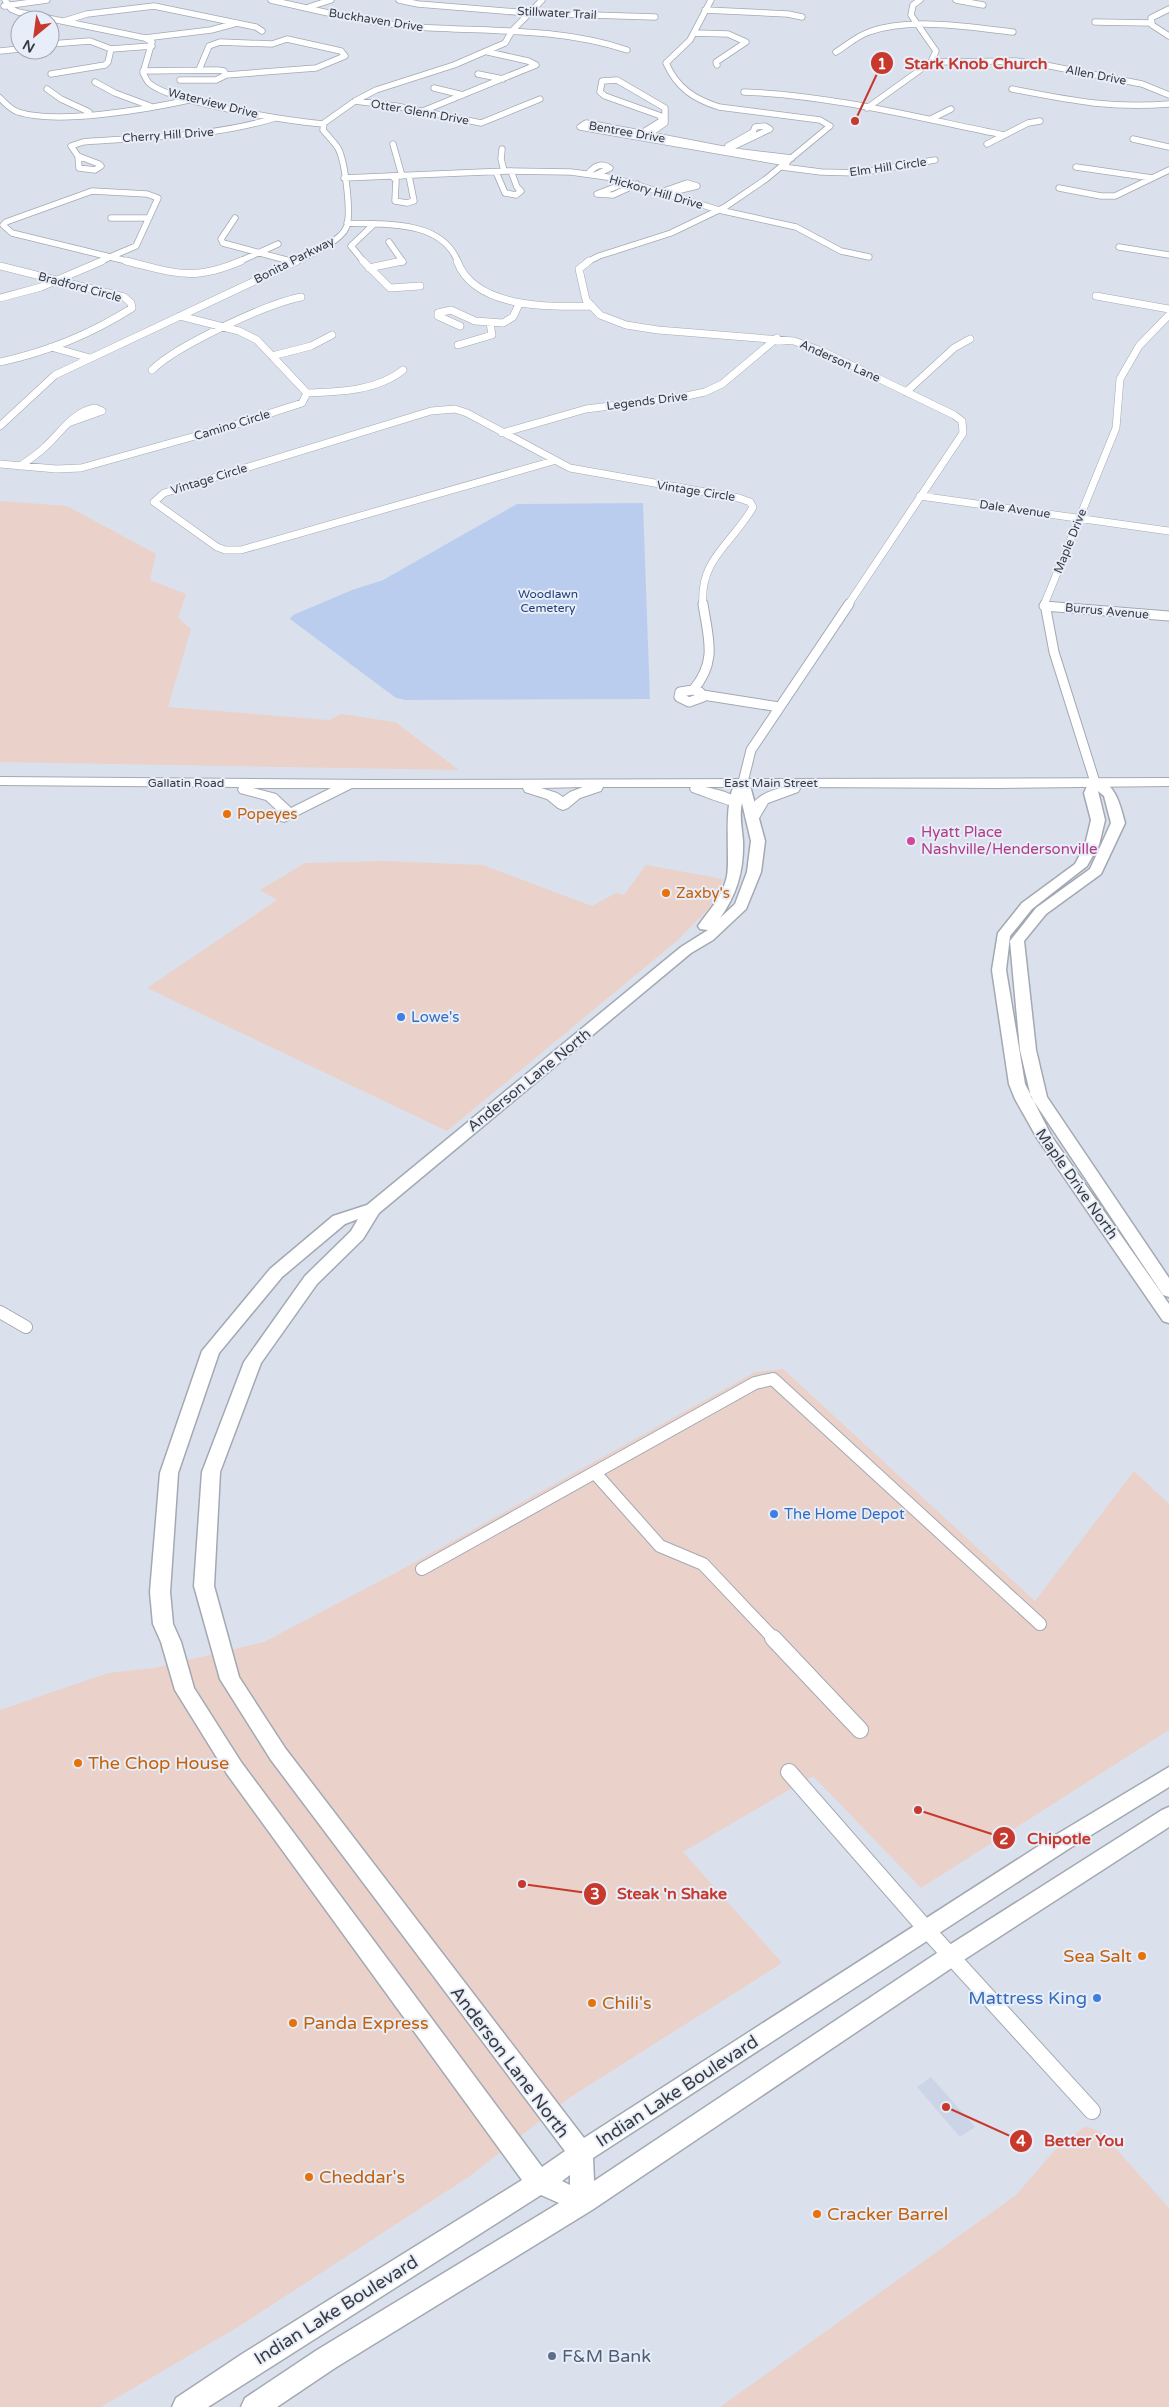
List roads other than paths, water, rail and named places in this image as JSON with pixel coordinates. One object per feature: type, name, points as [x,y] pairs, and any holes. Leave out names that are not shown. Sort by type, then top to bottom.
[{"type":"main road","name":"Gallatin Road","points":[[0,781],[373,784]]},
{"type":"main road","name":"East Main Street","points":[[373,784],[743,782],[921,784],[947,789],[965,798],[971,791],[986,784],[1095,782]]},
{"type":"main road","points":[[1095,782],[1169,782]]},
{"type":"main road","points":[[215,783],[264,794],[285,814],[351,784]]},
{"type":"main road","points":[[507,784],[548,794],[562,805],[575,795],[611,783]]},
{"type":"main road","points":[[671,783],[710,791],[734,803]]},
{"type":"main road","points":[[753,817],[760,800],[813,783]]},
{"type":"main road","points":[[583,2202],[951,1956]]},
{"type":"street","points":[[0,6],[7,3],[47,0]]},
{"type":"street","name":"Buckhaven Drive","points":[[271,0],[368,21],[408,26],[512,31],[578,37],[627,50]]},
{"type":"street","points":[[306,8],[331,0]]},
{"type":"street","name":"Stillwater Trail","points":[[399,0],[418,4],[528,13],[655,17]]},
{"type":"street","points":[[324,124],[355,101],[380,88],[488,52],[505,43],[512,31],[542,0]]},
{"type":"street","points":[[592,306],[586,300],[579,269],[583,264],[608,253],[638,245],[719,210],[784,165],[830,126],[820,120],[727,107],[690,96],[670,72],[666,63],[670,57],[690,40],[711,0]]},
{"type":"street","points":[[867,108],[931,62],[936,50],[911,15],[913,5],[920,0]]},
{"type":"street","points":[[956,0],[983,5]]},
{"type":"street","points":[[7,3],[11,10],[18,12],[146,38],[211,30],[238,22]]},
{"type":"street","points":[[63,21],[81,15],[154,6],[238,22],[256,27],[262,31]]},
{"type":"street","points":[[1169,9],[1153,15],[1152,23],[1157,29],[1169,36]]},
{"type":"street","points":[[706,10],[788,14],[802,17]]},
{"type":"street","points":[[1095,22],[1152,23]]},
{"type":"street","points":[[836,52],[872,31],[890,28],[919,26],[968,27],[1013,32]]},
{"type":"street","points":[[694,33],[731,34],[738,36],[746,42],[716,62],[717,65]]},
{"type":"street","points":[[146,38],[152,42],[152,46],[143,71],[224,71],[226,75]]},
{"type":"street","points":[[180,80],[216,80],[226,75],[316,68],[343,57],[345,54],[336,50],[287,39],[272,44],[220,42],[210,46],[199,70]]},
{"type":"street","points":[[60,43],[100,43],[111,49],[152,46]]},
{"type":"street","points":[[51,74],[105,65],[108,62],[111,49]]},
{"type":"street","points":[[423,111],[504,80],[536,65],[528,61],[488,52]]},
{"type":"street","name":"Allen Drive","points":[[931,62],[978,64],[1016,61],[1045,65],[1142,84],[1169,96]]},
{"type":"street","name":"Waterview Drive","points":[[143,71],[147,82],[169,93],[301,124],[324,124]]},
{"type":"street","points":[[478,74],[504,80]]},
{"type":"street","points":[[640,134],[658,124],[661,121],[661,116],[605,96],[600,92],[602,80],[617,80],[665,108],[667,118],[665,124],[648,135]]},
{"type":"street","points":[[95,82],[115,93],[151,107]]},
{"type":"street","points":[[434,88],[463,95]]},
{"type":"street","points":[[47,89],[61,99],[92,113]]},
{"type":"street","points":[[1012,89],[1096,105],[1137,107],[1169,104]]},
{"type":"street","points":[[744,92],[774,93],[867,108],[1004,134]]},
{"type":"street","points":[[0,98],[16,112],[44,116],[151,107],[192,99]]},
{"type":"street","name":"Otter Glenn Drive","points":[[355,101],[423,111],[481,123],[540,99]]},
{"type":"street","points":[[931,119],[951,108]]},
{"type":"street","name":"Cherry Hill Drive","points":[[78,156],[71,146],[83,142],[218,131],[258,124],[276,118]]},
{"type":"street","points":[[987,144],[1028,123],[1040,121]]},
{"type":"street","name":"Bentree Drive","points":[[784,165],[580,127],[586,123],[726,150],[792,158]]},
{"type":"street","name":"Bonita Parkway","points":[[0,426],[54,376],[294,262],[338,238],[346,228],[348,207],[342,161],[338,148],[323,130],[324,124]]},
{"type":"street","points":[[765,126],[771,128],[726,150],[728,146],[753,132],[755,127],[765,126]]},
{"type":"street","points":[[1133,139],[1169,147]]},
{"type":"street","points":[[392,176],[396,180],[396,201],[406,203],[414,201],[393,144]]},
{"type":"street","points":[[496,172],[505,193],[516,195],[521,191],[501,159],[502,149]]},
{"type":"street","name":"Elm Hill Circle","points":[[784,165],[821,172],[858,173],[935,160]]},
{"type":"street","points":[[588,174],[595,166],[601,164],[610,168],[596,175]]},
{"type":"street","points":[[1076,167],[1152,178]]},
{"type":"street","points":[[1059,188],[1111,196],[1124,192],[1169,170]]},
{"type":"street","name":"Hickory Hill Drive","points":[[344,178],[508,171],[571,172],[596,175],[637,184],[719,210],[798,227],[841,251],[869,257]]},
{"type":"street","points":[[628,182],[598,194],[605,196],[614,195],[637,184]]},
{"type":"street","points":[[0,298],[43,286],[55,280],[110,258],[136,246],[158,198],[147,194],[92,191],[6,222],[3,225],[12,233],[110,258],[192,276],[230,266],[278,244]]},
{"type":"street","points":[[111,218],[148,218]]},
{"type":"street","points":[[235,218],[221,240],[223,243],[294,262]]},
{"type":"street","points":[[347,223],[421,230],[440,238],[455,251],[466,279],[496,297],[519,304],[592,306]]},
{"type":"street","points":[[373,225],[351,246],[369,268],[390,288],[420,286]]},
{"type":"street","points":[[369,268],[403,262],[389,242]]},
{"type":"street","points":[[1119,247],[1169,255]]},
{"type":"street","name":"Bradford Circle","points":[[0,266],[124,297],[131,303],[132,308],[118,318],[30,356],[0,362]]},
{"type":"street","points":[[1096,296],[1169,309]]},
{"type":"street","points":[[152,370],[162,360],[225,328],[281,301],[301,297]]},
{"type":"street","points":[[460,326],[438,316],[438,313],[451,310],[475,321],[490,323],[509,321],[519,304]]},
{"type":"street","name":"Anderson Lane","points":[[592,306],[600,315],[638,327],[699,334],[777,338],[799,343],[824,352],[954,415],[962,421],[963,433],[751,750],[743,782]]},
{"type":"street","name":"Maple Drive","points":[[1044,606],[1116,428],[1120,379],[1139,346],[1169,315]]},
{"type":"street","points":[[180,316],[225,328],[257,340],[307,393],[344,391],[367,387],[403,370]]},
{"type":"street","points":[[458,345],[492,335],[490,323]]},
{"type":"street","points":[[272,356],[310,347],[324,342],[332,335]]},
{"type":"street","name":"Legends Drive","points":[[502,433],[581,410],[682,398],[705,392],[722,384],[777,338]]},
{"type":"street","points":[[906,392],[954,348],[970,339]]},
{"type":"street","points":[[51,347],[90,358]]},
{"type":"street","name":"Camino Circle","points":[[0,464],[56,469],[98,465],[302,403],[307,393]]},
{"type":"street","name":"Vintage Circle","points":[[553,461],[241,550],[225,550],[217,547],[154,502],[155,499],[164,493],[431,411],[447,409],[461,411],[502,433],[553,461],[562,466],[587,473],[745,500],[752,505],[753,510],[714,558],[706,572],[702,590],[709,651],[708,665],[705,676],[693,690]]},
{"type":"street","points":[[20,466],[46,446],[71,422]]},
{"type":"street","name":"Dale Avenue","points":[[920,496],[1169,531]]},
{"type":"street","points":[[1044,606],[1054,652],[1095,782]]},
{"type":"street","name":"Burrus Avenue","points":[[1044,606],[1169,616]]},
{"type":"street","points":[[703,695],[700,699],[689,702],[679,697],[680,692],[693,690],[703,695],[779,707]]},
{"type":"street","name":"Anderson Lane North","points":[[686,950],[702,928],[718,914],[732,888],[735,865],[734,798],[743,782]]},
{"type":"street","name":"Anderson Lane North","points":[[581,2153],[368,1875],[278,1754],[230,1679],[204,1586],[211,1472],[253,1362],[311,1280],[357,1235],[373,1209],[686,950],[708,937],[741,906],[754,872],[758,841],[743,782]]},
{"type":"street","name":"Maple Drive North","points":[[1169,1291],[1039,1097],[1028,1050],[1017,941],[1034,908],[1096,870],[1118,824],[1110,794],[1095,782],[1090,793],[1098,820],[1092,845],[1080,866],[1003,936],[999,970],[1017,1084],[1022,1097],[1040,1133],[1081,1188],[1169,1317]]},
{"type":"street","points":[[1080,866],[1096,870]]},
{"type":"street","points":[[1004,1002],[1022,1004]]},
{"type":"street","points":[[1022,1097],[1039,1097]]},
{"type":"street","points":[[1081,1188],[1097,1185]]},
{"type":"street","name":"Anderson Lane North","points":[[373,1209],[340,1220],[276,1273],[211,1351],[169,1473],[160,1592],[163,1624],[171,1642],[185,1690],[234,1768],[539,2183]]},
{"type":"street","points":[[0,1312],[26,1327]]},
{"type":"street","points":[[422,1569],[755,1383],[773,1379],[1040,1624]]},
{"type":"street","points":[[595,1473],[660,1546],[703,1564],[860,1730]]},
{"type":"street","points":[[789,1772],[927,1930],[1092,2111]]},
{"type":"street","name":"Indian Lake Boulevard","points":[[185,2407],[251,2363],[539,2183],[581,2153],[1062,1842],[1169,1776]]},
{"type":"street","points":[[951,1956],[1169,1816]]},
{"type":"street","points":[[581,2153],[583,2202]]},
{"type":"street","points":[[539,2183],[583,2202]]},
{"type":"street","points":[[254,2407],[326,2360],[583,2202]]},
{"type":"place","name":"Stark Knob Church","points":[[855,121]]},
{"type":"place","name":"Popeyes","points":[[227,814]]},
{"type":"place","name":"Hyatt Place Nashville/Hendersonville","points":[[911,841]]},
{"type":"place","name":"Zaxby's","points":[[666,893]]},
{"type":"place","name":"Lowe's","points":[[401,1017]]},
{"type":"place","name":"The Home Depot","points":[[774,1514]]},
{"type":"place","name":"The Chop House","points":[[78,1763]]},
{"type":"place","name":"Chipotle","points":[[918,1810]]},
{"type":"place","name":"Steak 'n Shake","points":[[522,1884]]},
{"type":"place","name":"Sea Salt","points":[[1142,1956]]},
{"type":"place","name":"Mattress King","points":[[1097,1998]]},
{"type":"place","name":"Chili's","points":[[592,2003]]},
{"type":"place","name":"Panda Express","points":[[293,2023]]},
{"type":"place","name":"Better You","points":[[946,2107]]},
{"type":"place","name":"Cheddar's","points":[[309,2177]]},
{"type":"place","name":"Cracker Barrel","points":[[817,2214]]},
{"type":"place","name":"F&M Bank","points":[[552,2356]]},
{"type":"park label","name":"Woodlawn Cemetery","points":[[548,601]]}]
